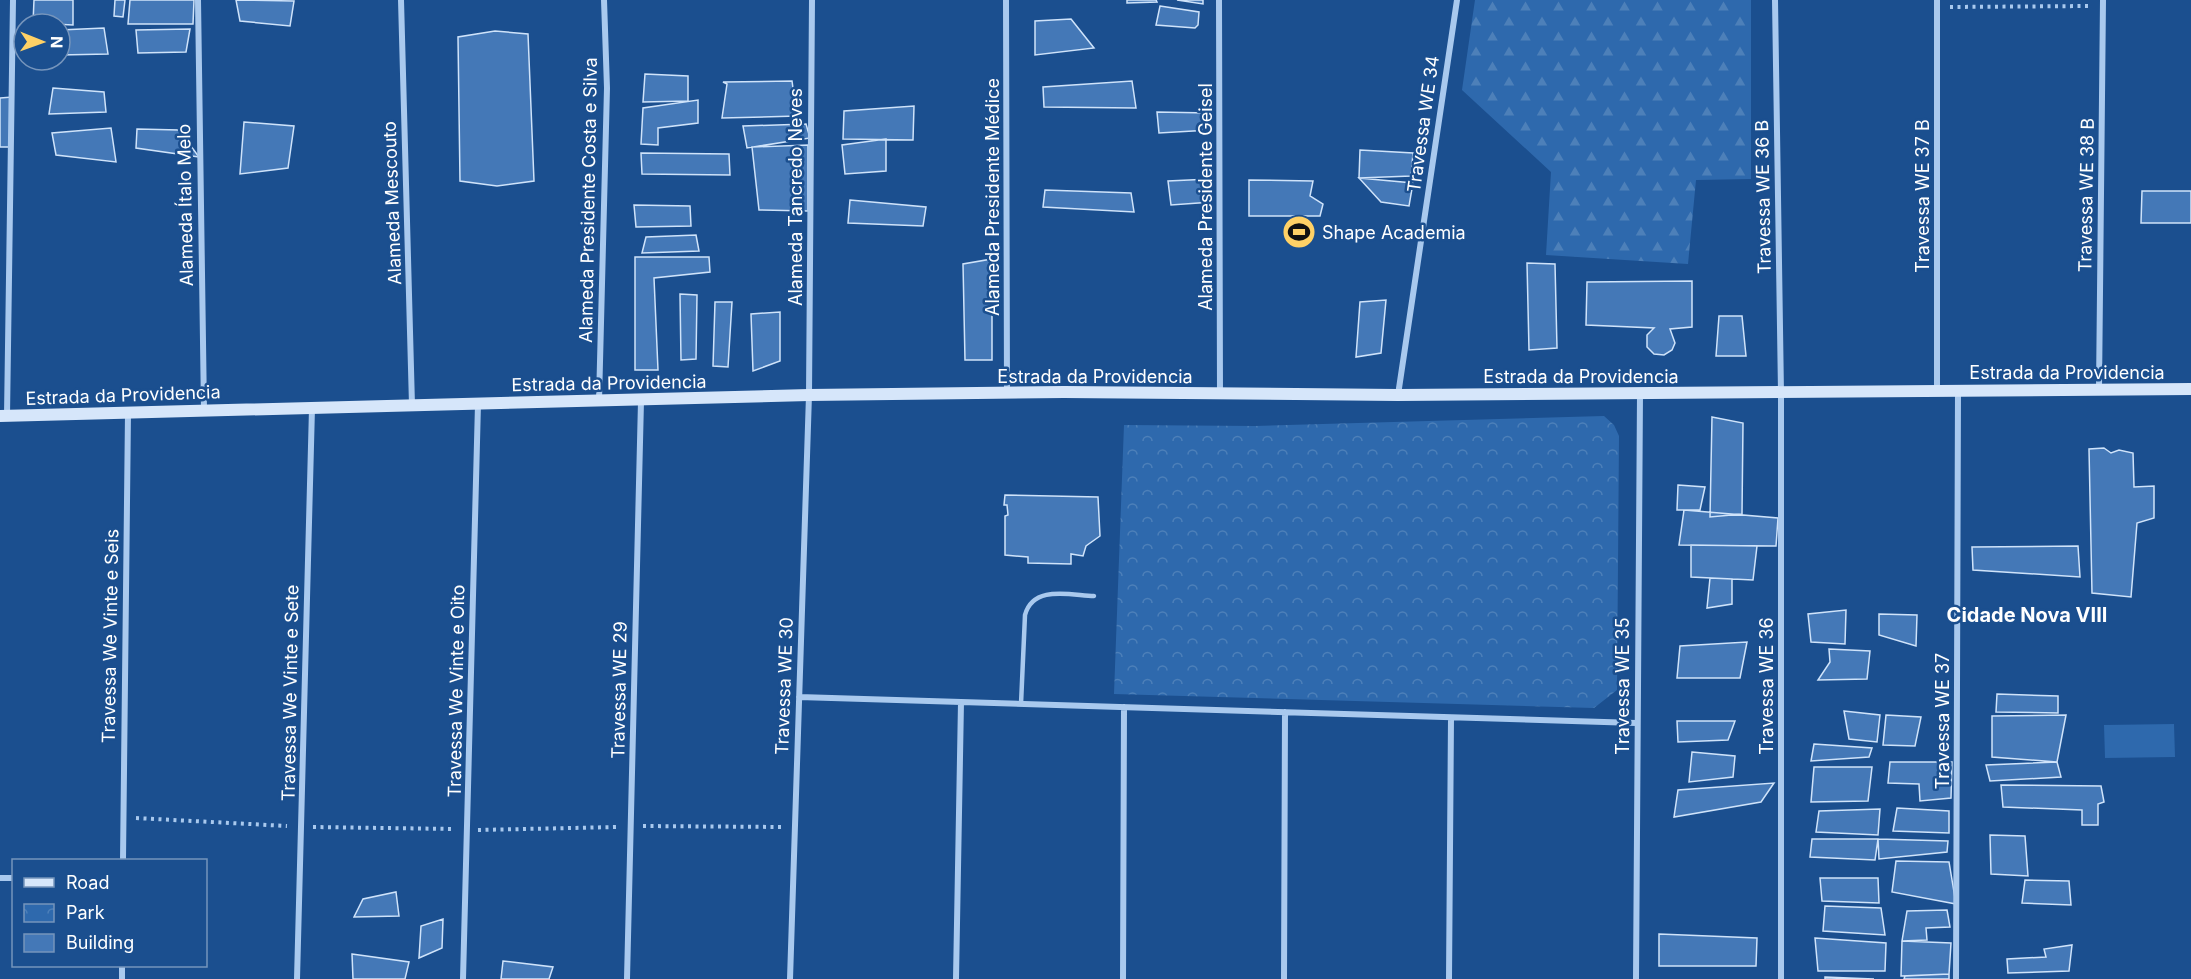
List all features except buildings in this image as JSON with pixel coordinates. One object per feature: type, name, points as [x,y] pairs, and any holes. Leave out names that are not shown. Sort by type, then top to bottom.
[{"type":"main road","name":"Estrada da Providencia","points":[[3,416],[808,395],[1640,394],[2191,389]]},
{"type":"street","points":[[3,416],[13,0]]},
{"type":"street","name":"Alameda Ítalo Melo","points":[[198,0],[204,410]]},
{"type":"street","name":"Alameda Mescouto","points":[[401,0],[412,405]]},
{"type":"street","name":"Alameda Presidente Costa e Silva","points":[[599,401],[607,88],[604,0]]},
{"type":"street","name":"Alameda Tancredo Neves","points":[[808,395],[812,0]]},
{"type":"street","name":"Alameda Presidente Médice","points":[[1006,0],[1007,394]]},
{"type":"street","name":"Alameda Presidente Geisel","points":[[1219,0],[1220,394]]},
{"type":"street","name":"Travessa WE 34","points":[[1398,395],[1457,0]]},
{"type":"street","name":"Travessa WE 36 B","points":[[1775,0],[1781,393]]},
{"type":"street","name":"Travessa WE 37 B","points":[[1937,3],[1937,392]]},
{"type":"street","name":"Travessa WE 38 B","points":[[2099,390],[2103,3]]},
{"type":"street","name":"Travessa WE 37","points":[[1956,979],[1958,391]]},
{"type":"street","name":"Travessa WE 36","points":[[1781,393],[1781,979]]},
{"type":"street","name":"Travessa WE 35","points":[[1636,979],[1640,394]]},
{"type":"street","name":"Travessa WE 30","points":[[790,979],[808,395]]},
{"type":"street","name":"Travessa WE 29","points":[[627,979],[641,401]]},
{"type":"street","name":"Travessa We Vinte e Oito","points":[[463,979],[478,404]]},
{"type":"street","name":"Travessa We Vinte e Sete","points":[[297,979],[312,407]]},
{"type":"street","name":"Travessa We Vinte e Seis","points":[[123,859],[128,413]]},
{"type":"street","points":[[799,697],[1636,723]]},
{"type":"street","points":[[957,979],[961,702]]},
{"type":"street","points":[[1123,979],[1124,707]]},
{"type":"street","points":[[1284,979],[1285,712]]},
{"type":"street","points":[[1449,979],[1451,718]]},
{"type":"lane","points":[[1021,704],[1025,615],[1028,604],[1034,597],[1045,595],[1094,596]]},
{"type":"path","points":[[1937,3],[2103,3]]},
{"type":"green space","points":[[1475,0],[1751,0],[1751,179],[1696,180],[1688,264],[1546,255],[1551,172],[1462,90]]},
{"type":"green space","points":[[1604,416],[1614,425],[1619,436],[1617,690],[1594,708],[1114,694],[1124,425],[1255,426]]},
{"type":"green space","points":[[2174,724],[2175,757],[2105,758],[2104,725]]},
{"type":"place","name":"Shape Academia","points":[[1299,232]]},
{"type":"district","name":"Cidade Nova VIII","points":[[2027,615]]}]
